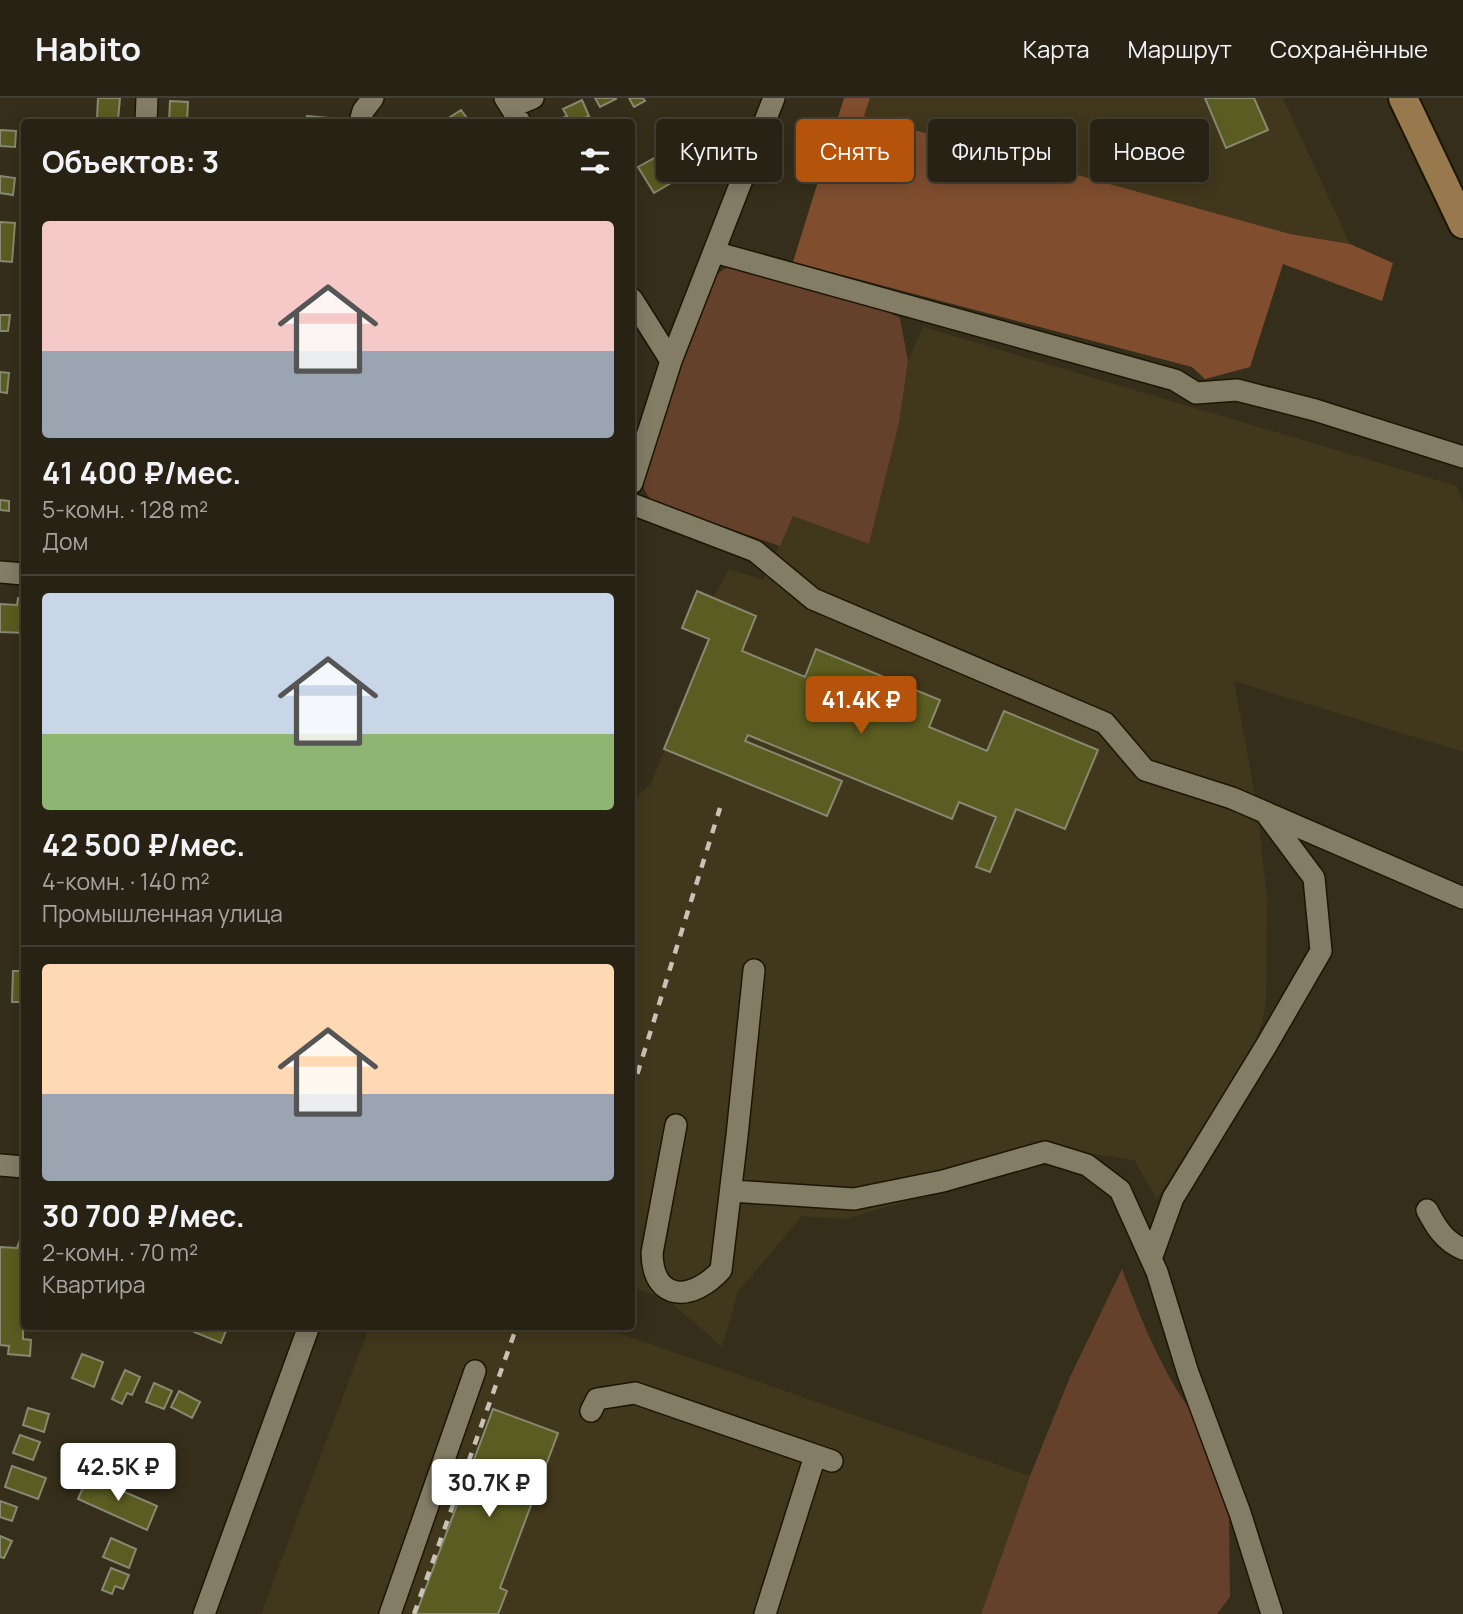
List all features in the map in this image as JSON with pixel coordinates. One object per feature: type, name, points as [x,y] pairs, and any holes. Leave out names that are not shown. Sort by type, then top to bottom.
[{"type":"main road","points":[[1403,98],[1463,225]]},
{"type":"street","points":[[145,119],[147,98]]},
{"type":"street","points":[[361,119],[363,111],[373,98]]},
{"type":"street","points":[[512,109],[533,98]]},
{"type":"street","points":[[635,474],[671,361],[774,98]]},
{"type":"street","points":[[714,252],[1175,380],[1196,393],[1237,390],[1315,410],[1463,457]]},
{"type":"street","points":[[635,304],[671,361]]},
{"type":"street","points":[[635,505],[755,551],[813,599],[1105,723],[1145,770],[1231,798],[1463,898]]},
{"type":"street","points":[[0,572],[21,574]]},
{"type":"street","points":[[1152,1259],[1173,1198],[1321,951],[1314,878],[1266,813]]},
{"type":"street","points":[[676,1125],[652,1253],[652,1269],[658,1282],[667,1289],[686,1292],[713,1278],[721,1270],[754,970]]},
{"type":"street","points":[[731,1191],[854,1199],[943,1181],[1045,1152],[1087,1165],[1120,1190],[1157,1272],[1188,1373],[1240,1513],[1272,1614]]},
{"type":"street","points":[[0,1165],[21,1167]]},
{"type":"street","points":[[1427,1210],[1440,1233],[1449,1242],[1463,1249]]},
{"type":"street","points":[[204,1614],[308,1330]]},
{"type":"street","points":[[390,1614],[475,1371]]},
{"type":"street","points":[[591,1411],[597,1399],[635,1393],[823,1458],[765,1614]]},
{"type":"shaded area","points":[[844,98],[870,98],[864,116],[875,119],[837,119]]},
{"type":"shaded area","points":[[870,98],[1283,98],[1350,244],[1290,234],[1102,182],[1209,182],[1209,119],[1090,119],[1090,179],[1076,175],[1076,119],[928,119],[928,134],[914,130],[914,119],[875,119],[864,116]]},
{"type":"shaded area","points":[[914,130],[928,134],[928,182],[1076,182],[1076,175],[1090,179],[1090,182],[1102,182],[1290,234],[1350,244],[1393,263],[1382,301],[1283,264],[1250,367],[1205,379],[1192,367],[793,262],[818,182],[914,182]]},
{"type":"shaded area","points":[[726,268],[851,295],[900,318],[908,361],[899,423],[869,544],[793,516],[780,546],[651,501],[644,489],[643,474],[684,357],[717,274]]},
{"type":"shaded area","points":[[923,327],[1457,486],[1463,503],[1463,752],[1234,681],[1257,806],[1267,898],[1266,1002],[1262,1023],[1252,1048],[1157,1199],[1134,1160],[1079,1152],[844,1219],[802,1216],[738,1292],[722,1347],[668,1300],[635,1288],[635,797],[651,784],[709,640],[682,628],[697,591],[713,598],[729,569],[763,580],[793,516],[869,544],[899,423],[908,361]]},
{"type":"shaded area","points":[[1122,1269],[1144,1326],[1171,1381],[1194,1415],[1228,1450],[1230,1597],[1217,1614],[981,1614],[1030,1476],[1070,1377]]},
{"type":"shaded area","points":[[368,1330],[610,1330],[1030,1476],[981,1614],[261,1614]]},
{"type":"building","points":[[98,98],[120,98],[118,119],[97,118]]},
{"type":"building","points":[[595,98],[616,98],[616,99],[600,107]]},
{"type":"building","points":[[629,98],[643,98],[645,101],[634,107]]},
{"type":"building","points":[[1205,98],[1254,98],[1268,130],[1226,148]]},
{"type":"building","points":[[582,100],[589,116],[582,119],[561,119],[567,116],[563,109]]},
{"type":"building","points":[[170,101],[188,102],[187,119],[169,119]]},
{"type":"building","points":[[461,110],[468,119],[447,119]]},
{"type":"building","points":[[307,116],[328,118],[328,119],[306,119]]},
{"type":"building","points":[[0,130],[16,131],[15,147],[0,146]]},
{"type":"building","points":[[656,157],[656,182],[671,183],[654,193],[638,167]]},
{"type":"building","points":[[0,176],[15,178],[13,195],[0,193]]},
{"type":"building","points":[[0,222],[15,223],[12,262],[0,261]]},
{"type":"building","points":[[0,315],[10,315],[8,331],[0,331]]},
{"type":"building","points":[[0,372],[9,373],[7,393],[0,392]]},
{"type":"building","points":[[0,500],[9,501],[9,511],[0,510]]},
{"type":"building","points":[[697,591],[756,616],[742,651],[805,677],[816,649],[940,700],[929,727],[987,751],[1004,711],[1098,750],[1065,829],[1016,809],[990,872],[976,867],[996,817],[959,802],[952,819],[748,735],[745,741],[842,781],[827,816],[664,749],[709,639],[682,628]]},
{"type":"building","points":[[18,598],[21,598],[21,633],[0,632],[0,604],[17,605]]},
{"type":"building","points":[[13,971],[21,971],[21,1002],[12,1002]]},
{"type":"building","points":[[21,1240],[21,1330],[23,1339],[31,1340],[30,1356],[8,1354],[9,1346],[0,1345],[0,1247],[17,1248]]},
{"type":"building","points":[[195,1330],[226,1330],[221,1343]]},
{"type":"building","points":[[82,1354],[103,1362],[94,1387],[72,1378]]},
{"type":"building","points":[[125,1370],[140,1377],[132,1395],[127,1393],[122,1404],[112,1399]]},
{"type":"building","points":[[154,1383],[172,1391],[164,1409],[146,1402]]},
{"type":"building","points":[[179,1391],[200,1402],[192,1418],[171,1407]]},
{"type":"building","points":[[28,1408],[49,1414],[44,1432],[23,1425]]},
{"type":"building","points":[[493,1409],[558,1433],[500,1588],[507,1591],[498,1614],[416,1614]]},
{"type":"building","points":[[20,1435],[40,1442],[33,1460],[13,1453]]},
{"type":"building","points":[[12,1466],[46,1478],[38,1499],[5,1487]]},
{"type":"building","points":[[88,1476],[157,1506],[147,1530],[78,1499]]},
{"type":"building","points":[[0,1501],[17,1507],[12,1521],[0,1517]]},
{"type":"building","points":[[0,1536],[12,1541],[4,1558],[0,1557]]},
{"type":"building","points":[[111,1538],[136,1549],[129,1568],[103,1557]]},
{"type":"building","points":[[111,1568],[129,1575],[123,1589],[115,1586],[112,1594],[102,1590]]},
{"type":"railway","points":[[635,1081],[720,808]]},
{"type":"railway","points":[[414,1614],[516,1330]]}]
